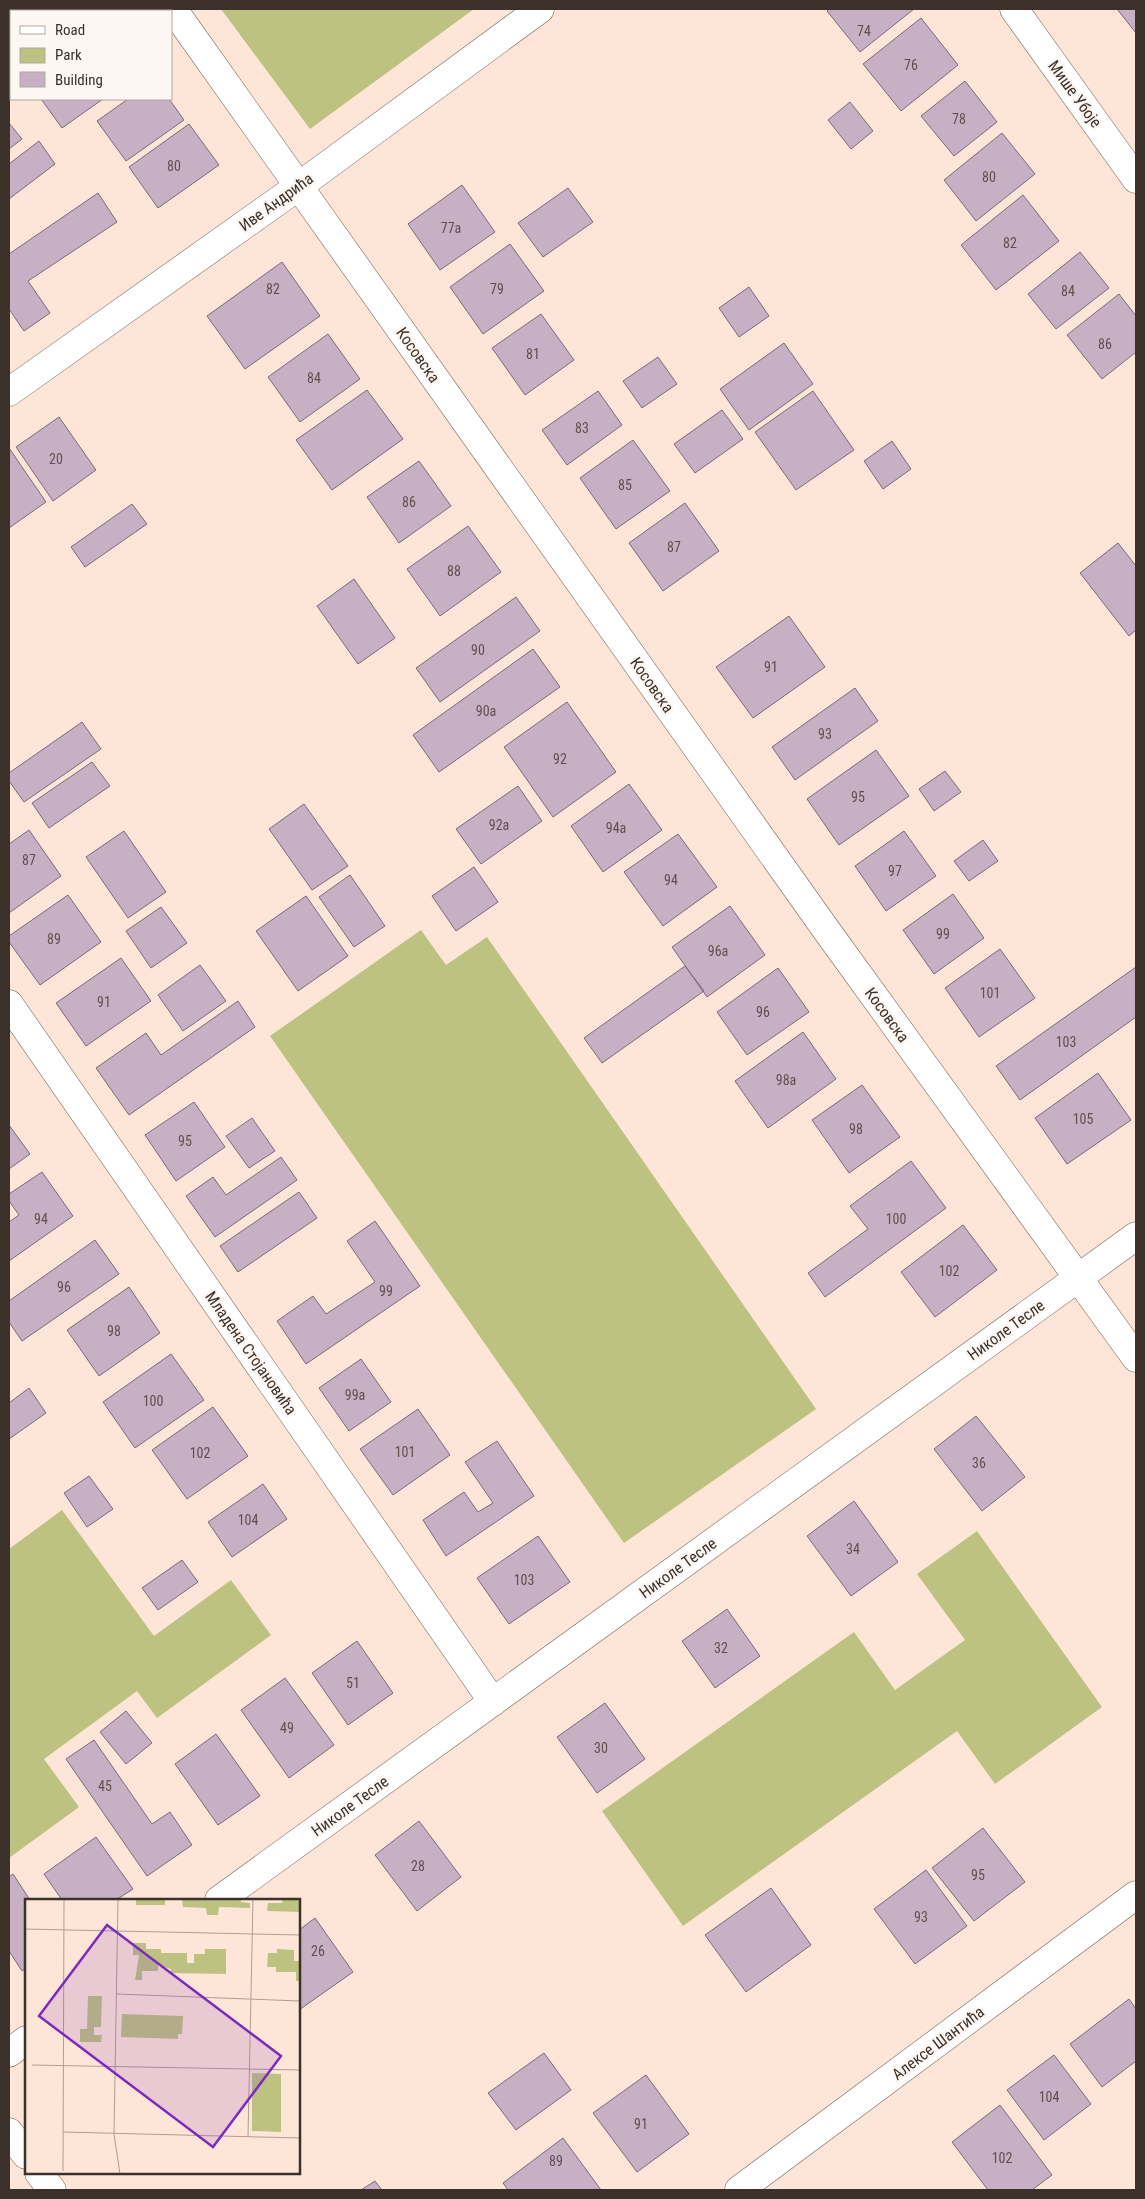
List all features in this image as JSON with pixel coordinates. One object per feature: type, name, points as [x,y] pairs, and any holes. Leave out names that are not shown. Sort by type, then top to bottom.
[{"type":"street","name":"Косовска","points":[[172,9],[827,931],[1136,1358]]},
{"type":"street","name":"Иве Андрића","points":[[9,392],[299,186],[540,9]]},
{"type":"street","name":"Мише Убоје","points":[[1014,9],[1136,179]]},
{"type":"street","name":"Младена Стојановића","points":[[9,1004],[493,1702]]},
{"type":"street","name":"Николе Тесле","points":[[220,1899],[1136,1236]]},
{"type":"street","name":"Алексе Шантића","points":[[739,2190],[1136,1895]]},
{"type":"street","points":[[9,2053],[25,2041]]},
{"type":"street","points":[[9,2132],[25,2154]]},
{"type":"street","points":[[40,2174],[52,2190]]},
{"type":"green space","points":[[221,9],[474,9],[310,129]]},
{"type":"green space","points":[[421,930],[446,965],[487,937],[816,1409],[624,1543],[270,1036]]},
{"type":"green space","points":[[62,1510],[154,1636],[231,1580],[271,1635],[157,1718],[137,1691],[44,1759],[79,1807],[9,1858],[9,1549]]},
{"type":"green space","points":[[977,1531],[1102,1707],[995,1784],[957,1731],[683,1926],[602,1811],[854,1632],[895,1690],[965,1640],[917,1574]]},
{"type":"building","points":[[829,9],[914,9],[860,52],[827,11]]},
{"type":"building","points":[[1117,9],[1136,9],[1136,33]]},
{"type":"building","points":[[921,18],[958,65],[901,111],[863,64]]},
{"type":"building","points":[[965,81],[997,122],[954,156],[921,116]]},
{"type":"building","points":[[42,100],[102,100],[62,128]]},
{"type":"building","points":[[127,100],[170,100],[184,120],[126,161],[97,121]]},
{"type":"building","points":[[850,102],[873,131],[851,149],[828,120]]},
{"type":"building","points":[[9,123],[22,139],[9,149]]},
{"type":"building","points":[[189,124],[219,165],[158,208],[129,167]]},
{"type":"building","points":[[1002,133],[1035,174],[976,221],[944,180]]},
{"type":"building","points":[[39,141],[55,164],[9,199],[9,164]]},
{"type":"building","points":[[462,185],[495,232],[440,270],[408,224]]},
{"type":"building","points":[[568,188],[593,222],[543,257],[518,223]]},
{"type":"building","points":[[98,193],[117,222],[28,281],[50,313],[24,331],[9,309],[9,254]]},
{"type":"building","points":[[1023,195],[1059,241],[996,290],[961,245]]},
{"type":"building","points":[[510,244],[544,291],[483,334],[450,287]]},
{"type":"building","points":[[1080,252],[1109,288],[1056,329],[1028,294]]},
{"type":"building","points":[[282,262],[320,316],[245,369],[207,316]]},
{"type":"building","points":[[749,287],[769,316],[739,337],[719,308]]},
{"type":"building","points":[[1119,294],[1136,316],[1136,352],[1102,379],[1067,335]]},
{"type":"building","points":[[541,314],[574,360],[525,395],[492,348]]},
{"type":"building","points":[[328,334],[360,379],[300,422],[268,377]]},
{"type":"building","points":[[784,343],[813,384],[749,430],[720,389]]},
{"type":"building","points":[[658,357],[677,384],[642,408],[623,381]]},
{"type":"building","points":[[367,390],[403,439],[332,490],[296,440]]},
{"type":"building","points":[[598,391],[622,425],[567,465],[542,430]]},
{"type":"building","points":[[813,391],[854,450],[796,490],[755,432]]},
{"type":"building","points":[[722,410],[743,439],[695,473],[674,444]]},
{"type":"building","points":[[59,417],[96,470],[53,501],[16,447]]},
{"type":"building","points":[[633,440],[670,491],[616,529],[580,478]]},
{"type":"building","points":[[892,441],[911,469],[883,489],[864,461]]},
{"type":"building","points":[[9,448],[46,502],[9,528]]},
{"type":"building","points":[[419,461],[451,506],[399,543],[367,497]]},
{"type":"building","points":[[685,503],[719,551],[663,591],[629,543]]},
{"type":"building","points":[[132,504],[147,524],[85,567],[71,547]]},
{"type":"building","points":[[468,526],[501,572],[440,616],[407,569]]},
{"type":"building","points":[[1118,543],[1136,566],[1136,630],[1129,636],[1080,573]]},
{"type":"building","points":[[354,579],[395,638],[358,664],[317,606]]},
{"type":"building","points":[[516,597],[540,631],[440,702],[416,668]]},
{"type":"building","points":[[789,616],[825,667],[753,718],[716,667]]},
{"type":"building","points":[[533,649],[560,687],[439,772],[413,735]]},
{"type":"building","points":[[855,688],[878,721],[795,780],[772,747]]},
{"type":"building","points":[[567,702],[616,772],[553,817],[504,747]]},
{"type":"building","points":[[82,722],[101,749],[24,802],[9,781],[9,773]]},
{"type":"building","points":[[876,750],[909,796],[839,845],[807,799]]},
{"type":"building","points":[[92,762],[110,786],[49,828],[32,803]]},
{"type":"building","points":[[945,771],[961,792],[934,811],[919,789]]},
{"type":"building","points":[[629,784],[662,830],[603,872],[571,826]]},
{"type":"building","points":[[518,786],[542,821],[481,864],[456,829]]},
{"type":"building","points":[[304,804],[348,866],[312,890],[269,829]]},
{"type":"building","points":[[29,830],[61,876],[9,913],[9,844]]},
{"type":"building","points":[[124,831],[166,892],[128,918],[86,857]]},
{"type":"building","points":[[904,831],[936,876],[886,911],[855,866]]},
{"type":"building","points":[[678,834],[717,887],[663,926],[624,872]]},
{"type":"building","points":[[983,840],[998,861],[969,881],[954,861]]},
{"type":"building","points":[[474,867],[498,902],[456,931],[432,896]]},
{"type":"building","points":[[350,875],[385,926],[354,947],[319,897]]},
{"type":"building","points":[[953,894],[984,938],[934,974],[903,930]]},
{"type":"building","points":[[68,895],[101,942],[40,985],[9,942],[9,936]]},
{"type":"building","points":[[306,896],[348,956],[298,991],[256,931]]},
{"type":"building","points":[[730,906],[765,955],[707,997],[672,947]]},
{"type":"building","points":[[161,907],[187,943],[151,968],[126,931]]},
{"type":"building","points":[[1000,949],[1035,998],[979,1037],[945,988]]},
{"type":"building","points":[[121,958],[151,1001],[86,1046],[56,1003]]},
{"type":"building","points":[[200,965],[226,1001],[183,1031],[158,995]]},
{"type":"building","points":[[685,966],[704,991],[602,1063],[584,1038]]},
{"type":"building","points":[[1136,967],[1136,1017],[1020,1100],[996,1066]]},
{"type":"building","points":[[778,968],[809,1012],[747,1055],[717,1012]]},
{"type":"building","points":[[238,1001],[255,1027],[129,1115],[96,1068],[146,1033],[161,1055]]},
{"type":"building","points":[[803,1032],[836,1079],[768,1128],[735,1081]]},
{"type":"building","points":[[1098,1073],[1131,1120],[1067,1164],[1035,1118]]},
{"type":"building","points":[[862,1085],[900,1137],[849,1173],[812,1120]]},
{"type":"building","points":[[194,1102],[225,1147],[176,1181],[145,1135]]},
{"type":"building","points":[[252,1118],[275,1151],[249,1168],[226,1136]]},
{"type":"building","points":[[9,1125],[30,1154],[9,1169]]},
{"type":"building","points":[[281,1157],[297,1180],[215,1237],[186,1196],[213,1177],[226,1195]]},
{"type":"building","points":[[911,1161],[946,1208],[825,1297],[808,1273],[868,1229],[850,1206]]},
{"type":"building","points":[[42,1172],[73,1216],[9,1261],[9,1222],[19,1215],[9,1201],[9,1194]]},
{"type":"building","points":[[299,1192],[317,1218],[238,1272],[220,1246]]},
{"type":"building","points":[[375,1221],[420,1286],[306,1364],[277,1321],[313,1296],[326,1314],[375,1282],[347,1241]]},
{"type":"building","points":[[963,1225],[997,1270],[935,1317],[901,1272]]},
{"type":"building","points":[[95,1240],[119,1274],[22,1341],[9,1322],[9,1301]]},
{"type":"building","points":[[129,1287],[160,1333],[99,1376],[67,1330]]},
{"type":"building","points":[[171,1354],[204,1400],[135,1448],[103,1402]]},
{"type":"building","points":[[361,1359],[391,1402],[349,1431],[319,1388]]},
{"type":"building","points":[[29,1388],[46,1413],[9,1439],[9,1403]]},
{"type":"building","points":[[213,1407],[248,1456],[187,1499],[152,1450]]},
{"type":"building","points":[[418,1409],[450,1455],[393,1495],[360,1449]]},
{"type":"building","points":[[976,1416],[1025,1477],[982,1511],[934,1449]]},
{"type":"building","points":[[497,1441],[534,1496],[446,1556],[423,1520],[464,1492],[478,1512],[493,1503],[465,1462]]},
{"type":"building","points":[[89,1476],[113,1509],[87,1527],[64,1493]]},
{"type":"building","points":[[263,1484],[287,1519],[232,1557],[208,1522]]},
{"type":"building","points":[[854,1501],[898,1562],[851,1596],[807,1536]]},
{"type":"building","points":[[538,1536],[570,1582],[509,1624],[477,1578]]},
{"type":"building","points":[[182,1560],[198,1582],[158,1610],[142,1588]]},
{"type":"building","points":[[727,1609],[760,1656],[715,1688],[682,1641]]},
{"type":"building","points":[[357,1641],[393,1693],[348,1725],[312,1673]]},
{"type":"building","points":[[285,1678],[334,1745],[289,1778],[241,1710]]},
{"type":"building","points":[[605,1703],[645,1759],[597,1793],[557,1737]]},
{"type":"building","points":[[126,1711],[152,1743],[126,1764],[100,1732]]},
{"type":"building","points":[[216,1734],[260,1796],[218,1825],[175,1764]]},
{"type":"building","points":[[94,1740],[152,1824],[170,1812],[192,1845],[147,1876],[66,1759]]},
{"type":"building","points":[[419,1821],[461,1877],[417,1911],[375,1855]]},
{"type":"building","points":[[983,1828],[1025,1882],[974,1921],[932,1868]]},
{"type":"building","points":[[96,1837],[133,1889],[118,1899],[61,1899],[44,1874]]},
{"type":"building","points":[[926,1870],[967,1926],[915,1964],[874,1909]]},
{"type":"building","points":[[13,1874],[29,1899],[25,1899],[25,1969],[22,1971],[9,1951],[9,1877]]},
{"type":"building","points":[[771,1888],[811,1945],[746,1992],[705,1935]]},
{"type":"building","points":[[315,1918],[353,1972],[300,2009],[300,1929]]},
{"type":"building","points":[[1129,1999],[1136,2009],[1136,2061],[1102,2087],[1070,2044]]},
{"type":"building","points":[[544,2053],[571,2090],[516,2130],[488,2093]]},
{"type":"building","points":[[1054,2055],[1091,2104],[1044,2140],[1007,2090]]},
{"type":"building","points":[[646,2075],[689,2134],[637,2172],[593,2113]]},
{"type":"building","points":[[1000,2105],[1052,2175],[1032,2190],[988,2190],[952,2142]]},
{"type":"building","points":[[563,2138],[601,2190],[508,2190],[503,2183]]},
{"type":"building","points":[[375,2181],[382,2190],[361,2190]]}]
